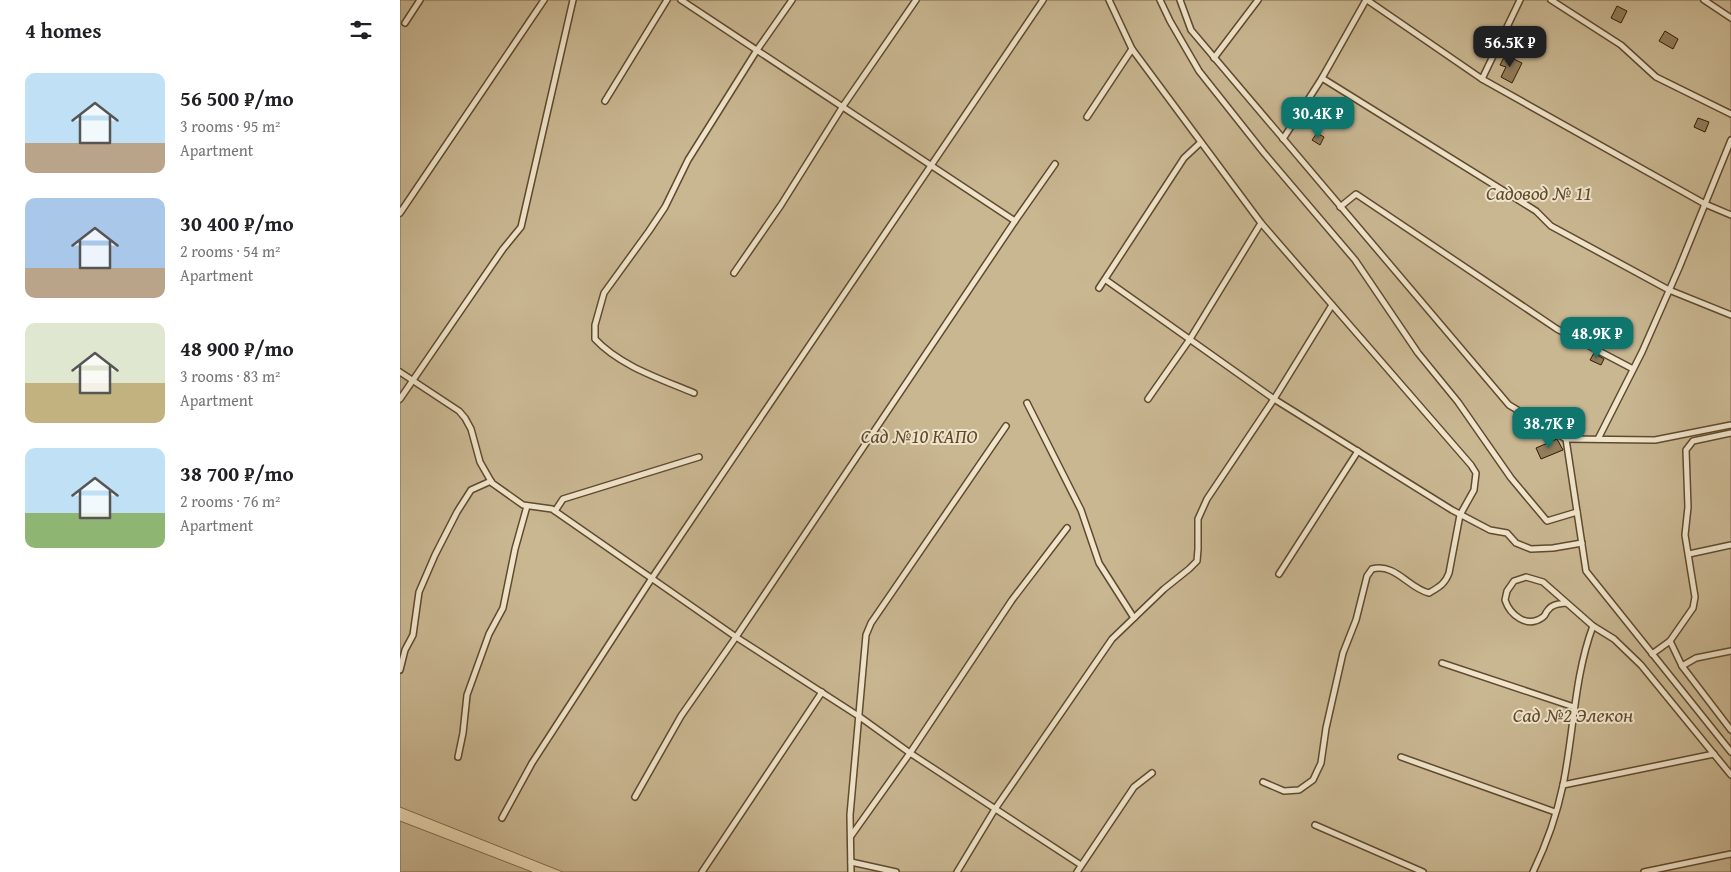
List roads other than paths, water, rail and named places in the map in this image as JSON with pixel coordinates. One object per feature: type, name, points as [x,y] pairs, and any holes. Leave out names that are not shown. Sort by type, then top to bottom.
[{"type":"lane","points":[[405,23],[420,0]]},
{"type":"lane","points":[[400,213],[544,0]]},
{"type":"lane","points":[[400,399],[503,249],[522,227],[573,0]]},
{"type":"lane","points":[[605,101],[667,0]]},
{"type":"lane","points":[[681,0],[1014,221]]},
{"type":"lane","points":[[694,394],[646,372],[605,350],[595,338],[594,325],[604,293],[649,231],[665,206],[688,160],[792,0]]},
{"type":"lane","points":[[734,273],[781,205],[843,106],[916,0]]},
{"type":"lane","points":[[502,818],[532,763],[652,578],[1043,0]]},
{"type":"lane","points":[[1109,0],[1132,49],[1261,223],[1476,473],[1474,490],[1460,515],[1449,573],[1446,581],[1440,587],[1429,593],[1419,590],[1387,568],[1379,567],[1372,569],[1367,576],[1356,620],[1343,653],[1326,728],[1321,763],[1313,780],[1299,790],[1284,791],[1263,782]]},
{"type":"lane","points":[[1160,0],[1199,71],[1264,153],[1355,260],[1418,353],[1458,402],[1511,478],[1547,522],[1577,512]]},
{"type":"lane","points":[[1180,0],[1191,30],[1509,405],[1566,439],[1655,440],[1731,425]]},
{"type":"lane","points":[[1214,58],[1258,0]]},
{"type":"lane","points":[[1283,139],[1322,78],[1367,0],[1482,79],[1705,204],[1731,215]]},
{"type":"lane","points":[[1482,79],[1520,0]]},
{"type":"lane","points":[[1551,0],[1622,45],[1656,77],[1731,114]]},
{"type":"lane","points":[[1704,0],[1731,18]]},
{"type":"lane","points":[[1087,117],[1132,49]]},
{"type":"lane","points":[[1322,78],[1536,211],[1551,226],[1669,290],[1731,315]]},
{"type":"lane","points":[[1598,439],[1669,290],[1731,140]]},
{"type":"lane","points":[[1100,288],[1184,158],[1200,143]]},
{"type":"lane","points":[[635,797],[681,716],[1054,164]]},
{"type":"lane","points":[[1340,206],[1356,194],[1557,329],[1633,369]]},
{"type":"lane","points":[[1148,399],[1190,339],[1261,223]]},
{"type":"lane","points":[[1106,280],[1274,398],[1460,515],[1490,530],[1507,533],[1516,543],[1532,549],[1553,548],[1582,543]]},
{"type":"lane","points":[[957,872],[995,809],[1112,639],[1164,588],[1197,561],[1198,519],[1207,499],[1274,398],[1332,305]]},
{"type":"lane","points":[[400,372],[459,411],[466,418],[480,462],[491,481],[523,505],[552,509],[736,637],[860,717],[1081,865]]},
{"type":"lane","points":[[1027,403],[1081,510],[1100,563],[1134,618]]},
{"type":"lane","points":[[850,872],[850,815],[866,635],[871,623],[1006,426]]},
{"type":"lane","points":[[1652,654],[1670,641],[1693,608],[1695,597],[1685,535],[1688,507],[1686,450],[1693,441],[1731,433]]},
{"type":"lane","points":[[1566,439],[1586,571],[1731,752]]},
{"type":"lane","points":[[1279,574],[1358,451]]},
{"type":"lane","points":[[555,511],[563,498],[699,457]]},
{"type":"lane","points":[[400,670],[402,649],[413,635],[419,592],[439,547],[456,512],[471,490],[491,481]]},
{"type":"lane","points":[[458,757],[463,733],[467,695],[489,634],[503,608],[515,549],[528,506]]},
{"type":"lane","points":[[850,836],[910,752],[1012,600],[1067,528]]},
{"type":"lane","points":[[1688,554],[1731,545]]},
{"type":"lane","points":[[1566,603],[1556,604],[1549,608],[1544,616],[1535,620],[1521,620],[1511,613],[1505,600],[1507,591],[1514,581],[1526,577],[1543,582],[1593,626],[1614,639],[1641,665],[1731,776]]},
{"type":"lane","points":[[1533,872],[1563,785],[1574,707],[1586,643],[1593,626]]},
{"type":"lane","points":[[1670,641],[1682,666],[1731,730]]},
{"type":"lane","points":[[1682,666],[1696,658],[1731,651]]},
{"type":"lane","points":[[1442,663],[1574,707]]},
{"type":"lane","points":[[702,872],[822,692]]},
{"type":"lane","points":[[1563,785],[1714,754]]},
{"type":"lane","points":[[1401,757],[1555,812]]},
{"type":"lane","points":[[1077,872],[1134,787],[1152,774]]},
{"type":"lane","points":[[1315,825],[1423,872]]},
{"type":"lane","points":[[1644,872],[1731,854]]},
{"type":"lane","points":[[850,862],[896,872]]},
{"type":"park label","name":"Садовод № 11","points":[[1539,192]]},
{"type":"park label","name":"Сад №10 КАПО","points":[[919,435]]},
{"type":"park label","name":"Сад №2 Элекон","points":[[1573,714]]}]
